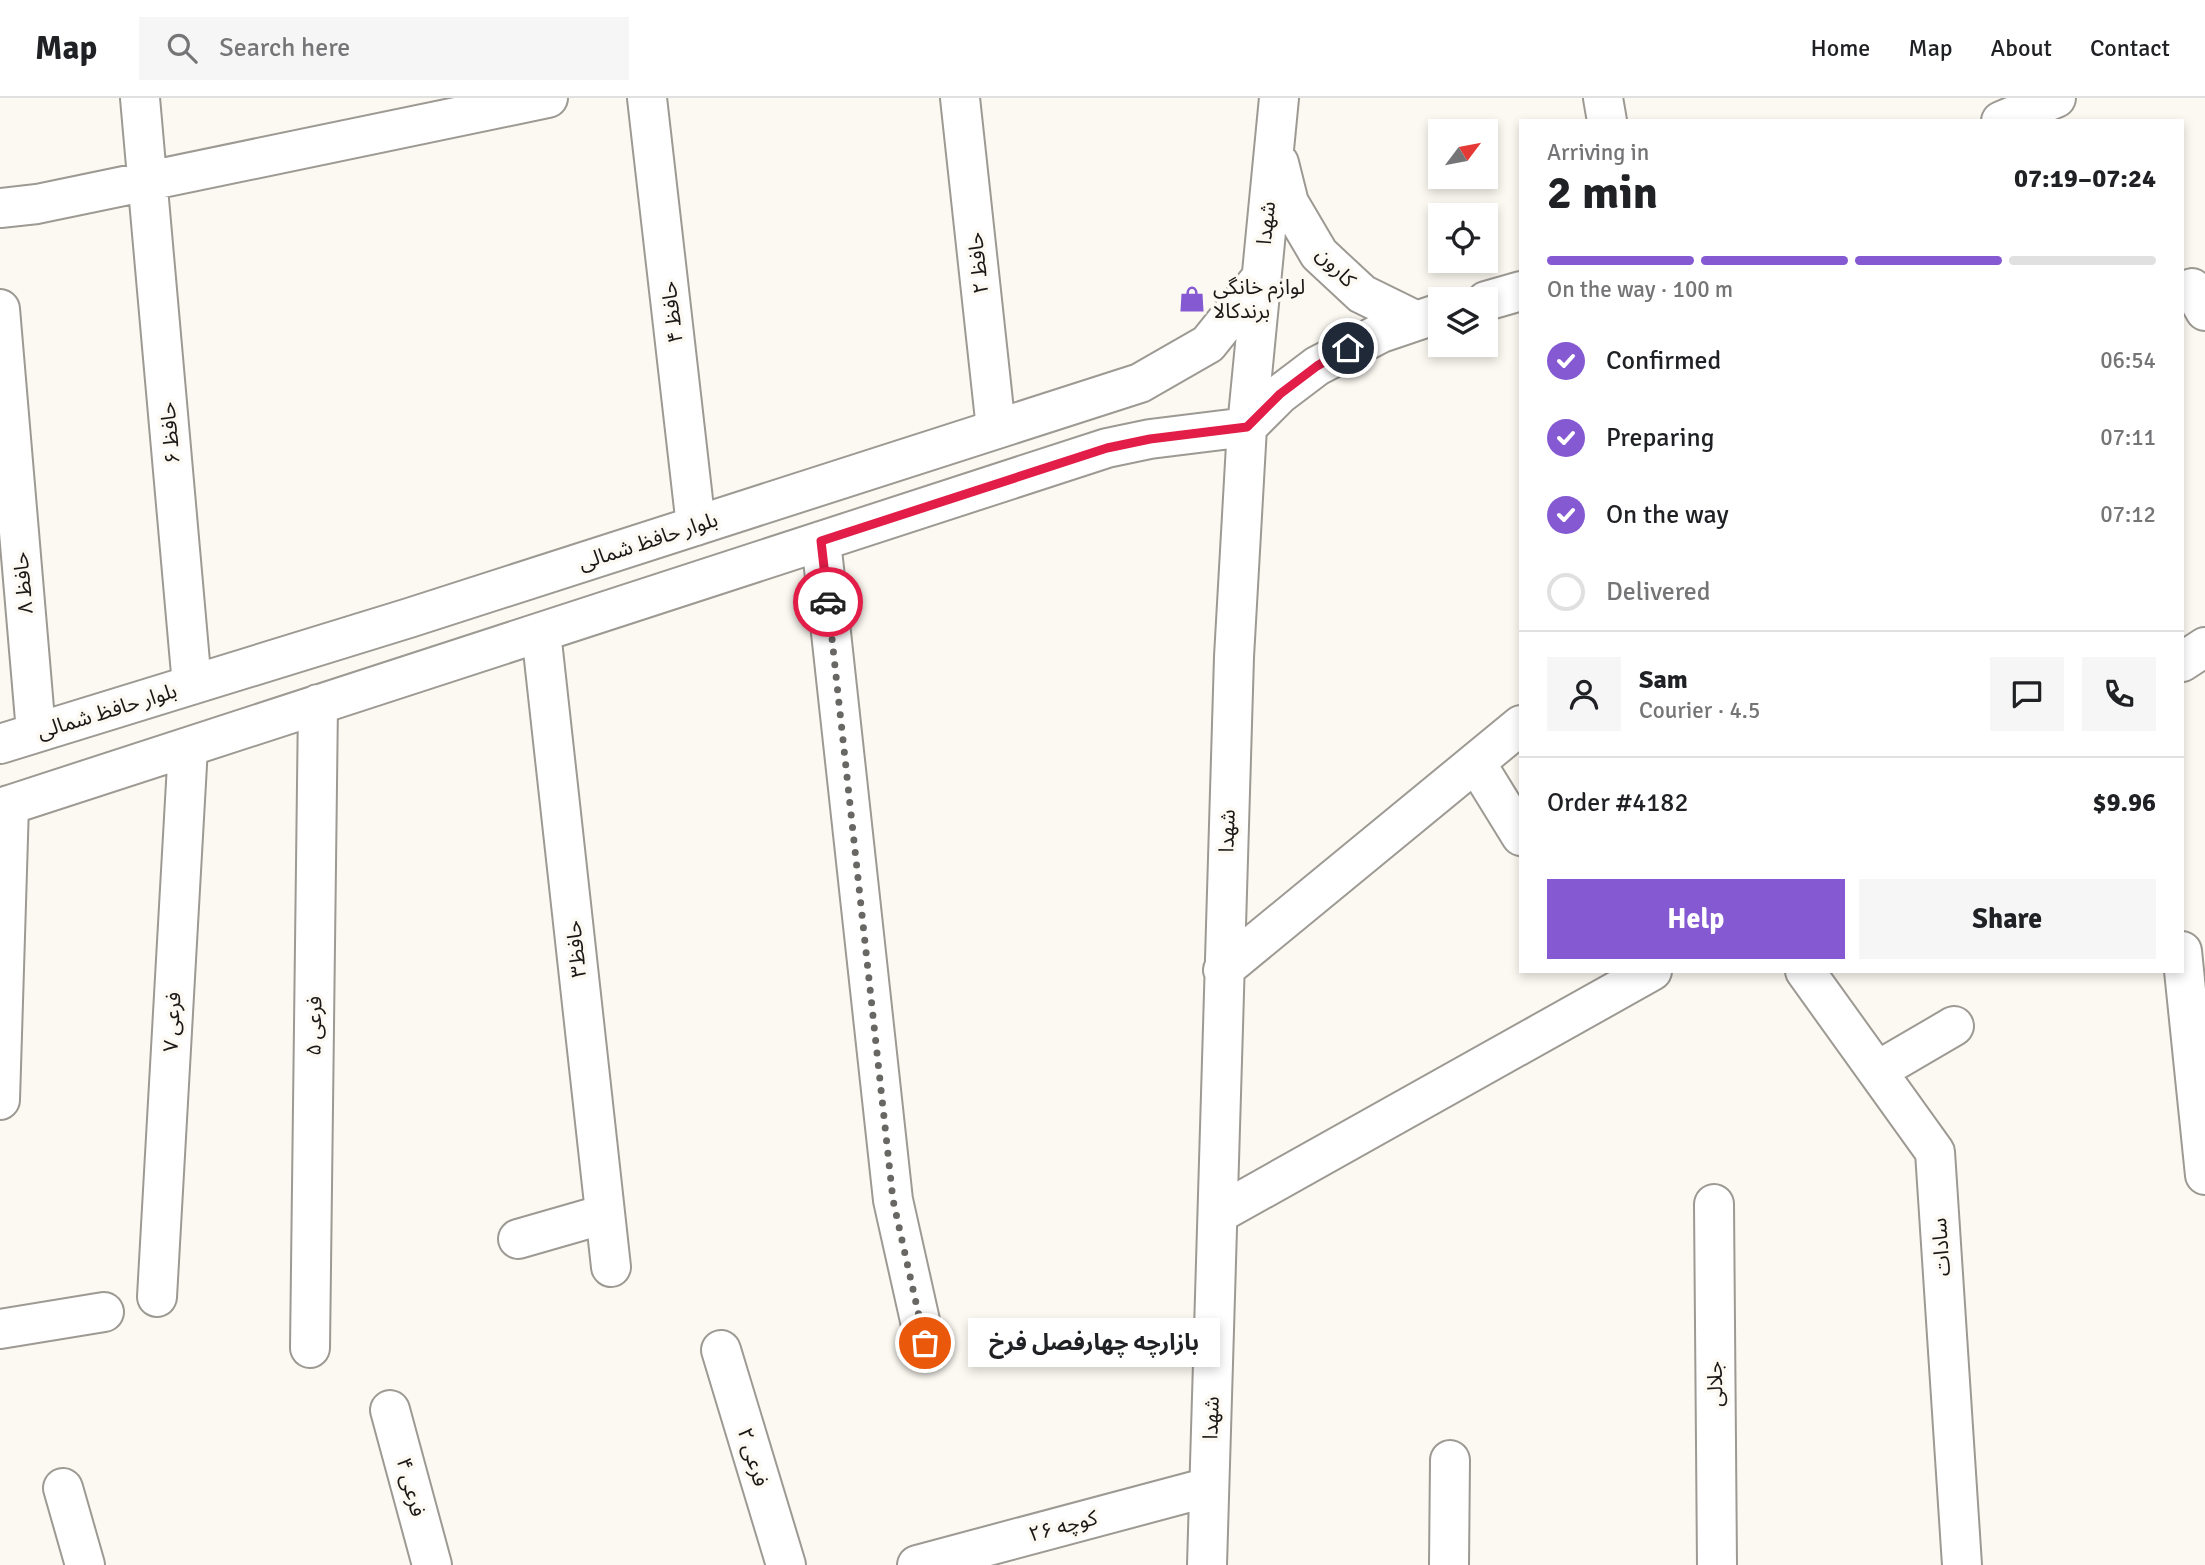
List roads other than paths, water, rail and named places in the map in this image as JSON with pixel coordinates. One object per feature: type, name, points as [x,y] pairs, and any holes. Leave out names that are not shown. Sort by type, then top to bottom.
[{"type":"street","name":"حافظ ۶","points":[[140,98],[192,685]]},
{"type":"street","points":[[0,208],[37,204],[548,98]]},
{"type":"street","name":"حافظ ۴","points":[[647,98],[696,526]]},
{"type":"street","name":"حافظ ۲","points":[[960,98],[996,429]]},
{"type":"street","name":"شهدا","points":[[1207,1565],[1234,656],[1247,427],[1279,98]]},
{"type":"street","points":[[1603,98],[1607,119]]},
{"type":"street","points":[[2006,119],[2056,98]]},
{"type":"street","name":"کارون","points":[[1274,146],[1289,203],[1319,254],[1362,294],[1428,317]]},
{"type":"street","name":"بلوار حافظ شمالی","points":[[0,744],[696,526],[1140,383],[1208,344],[1261,278]]},
{"type":"street","points":[[1498,298],[1519,292]]},
{"type":"street","name":"حافظ ۸","points":[[0,309],[36,732]]},
{"type":"street","name":"کارون","points":[[1247,427],[1280,394],[1317,366],[1348,348],[1428,317]]},
{"type":"street","points":[[0,1100],[4,807],[1107,448],[1150,439],[1247,427]]},
{"type":"street","points":[[821,541],[893,1200],[925,1343]]},
{"type":"street","name":"حافظ۳","points":[[541,632],[611,1267]]},
{"type":"street","points":[[2184,661],[2205,647]]},
{"type":"street","name":"فرعی ۵","points":[[310,1348],[318,704]]},
{"type":"street","points":[[1223,970],[1519,727]]},
{"type":"street","name":"فرعی ۷","points":[[157,1297],[188,747]]},
{"type":"street","points":[[1476,763],[1519,833]]},
{"type":"street","points":[[2184,970],[2205,1175]]},
{"type":"street","points":[[1218,1214],[1648,973]]},
{"type":"street","name":"سادات","points":[[1806,973],[1935,1153],[1962,1565]]},
{"type":"street","points":[[1877,1071],[1954,1026]]},
{"type":"street","name":"جلالی","points":[[1714,1204],[1717,1565]]},
{"type":"street","points":[[518,1239],[605,1214]]},
{"type":"street","points":[[0,1329],[104,1312]]},
{"type":"street","name":"فرعی ۲","points":[[721,1350],[786,1565]]},
{"type":"street","name":"فرعی ۴","points":[[390,1410],[432,1565]]},
{"type":"street","points":[[1449,1565],[1450,1460]]},
{"type":"street","name":"کوچه ۲۶","points":[[916,1565],[1209,1487]]},
{"type":"street","points":[[63,1488],[85,1565]]},
{"type":"place","name":"لوازم خانگی برندکالا","points":[[1192,299]]},
{"type":"place","name":"بازارچه چهارفصل فرخ","points":[[925,1343]]}]
